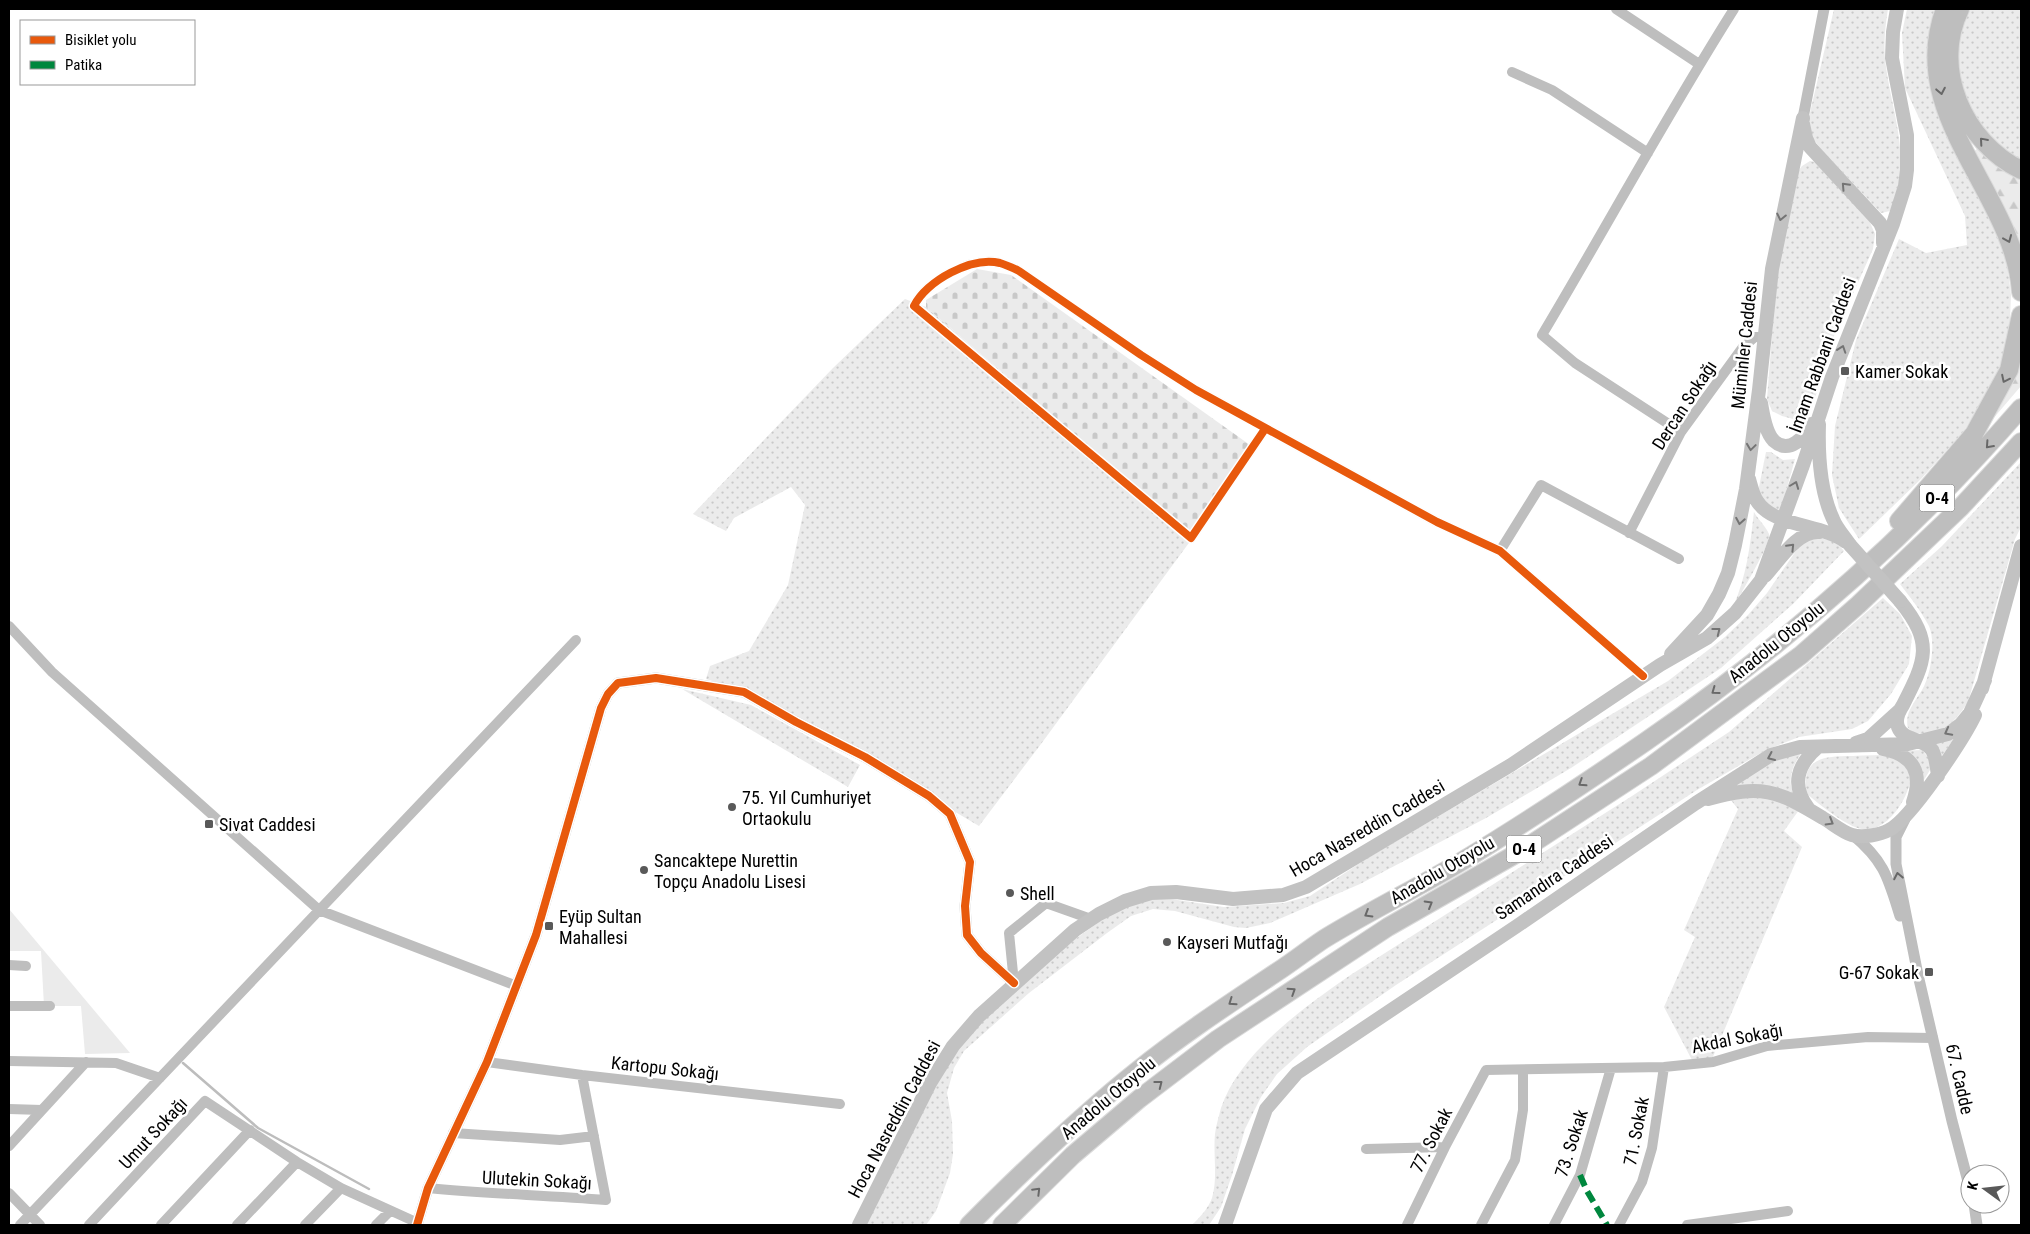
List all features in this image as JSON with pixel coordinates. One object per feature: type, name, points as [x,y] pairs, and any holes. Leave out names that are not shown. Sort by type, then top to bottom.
[{"type":"highway","points":[[1945,9],[1939,30],[1937,51],[1938,78],[1943,101],[1962,149],[1998,215],[2015,255],[2021,292]]},
{"type":"highway","points":[[1960,9],[1952,35],[1950,50],[1950,65],[1956,97],[1969,124],[1980,139],[1993,152],[2021,170]]},
{"type":"highway","points":[[1848,583],[1974,434],[2009,370],[2021,315]]},
{"type":"highway","name":"Anadolu Otoyolu","points":[[969,1225],[1032,1163],[1136,1071],[1208,1018],[1322,941],[1457,864],[1645,742],[1741,672],[1848,583],[1950,486],[2021,408]]},
{"type":"highway","name":"Anadolu Otoyolu","points":[[1002,1225],[1073,1156],[1139,1099],[1218,1039],[1388,927],[1520,851],[1652,766],[1801,655],[1961,507],[2021,442]]},
{"type":"main road","name":"İmam Rabbani Caddesi","points":[[1660,665],[1694,647],[1721,628],[1736,613],[1761,580],[1850,328],[1881,254],[1900,202],[1907,170],[1908,151],[1907,134],[1892,58],[1893,32],[1897,9]]},
{"type":"main road","points":[[1803,118],[1806,138],[1817,156],[1880,223],[1884,230],[1881,254]]},
{"type":"main road","name":"Müminler Caddesi","points":[[1660,665],[1707,615],[1728,573],[1748,473],[1772,269],[1803,118]]},
{"type":"main road","points":[[1791,169],[1797,158],[1802,154],[1813,153],[1817,156]]},
{"type":"main road","points":[[1873,216],[1888,219],[1894,215],[1900,202]]},
{"type":"main road","points":[[1759,390],[1766,424],[1774,441],[1782,445],[1796,444],[1802,439],[1820,411]]},
{"type":"main road","points":[[1820,411],[1822,479],[1826,500],[1834,522],[1850,545],[1915,619],[1921,635],[1923,653],[1916,679],[1897,717],[1897,726],[1902,732],[1932,750],[1938,776]]},
{"type":"main road","points":[[1748,473],[1758,502],[1764,508],[1783,518],[1831,533],[1850,545]]},
{"type":"main road","points":[[1761,580],[1804,535],[1814,532],[1831,533]]},
{"type":"main road","points":[[1696,803],[1736,791],[1767,791],[1808,808],[1853,836],[1870,835],[1890,830],[1911,809],[1938,776],[1968,729],[1974,715],[2021,546]]},
{"type":"main road","name":"Hoca Nasreddin Caddesi","points":[[859,1225],[930,1083],[953,1046],[979,1016],[1075,930],[1125,901],[1151,893],[1176,892],[1233,899],[1283,895],[1306,887],[1512,765],[1660,665]]},
{"type":"main road","name":"Samandıra Caddesi","points":[[1225,1225],[1266,1109],[1296,1073],[1517,926],[1696,803],[1771,756],[1800,747],[1908,744],[1948,734],[1961,724],[1970,713],[1984,680]]},
{"type":"main road","points":[[1847,746],[1868,739],[1900,709]]},
{"type":"main road","points":[[1873,746],[1894,751],[1906,757],[1913,766],[1917,780],[1917,791],[1911,809]]},
{"type":"main road","points":[[1808,808],[1800,797],[1799,773],[1803,764],[1818,747]]},
{"type":"street","points":[[1616,9],[1699,64]]},
{"type":"street","points":[[1681,432],[1575,362],[1542,335],[1605,230],[1699,64],[1734,9]]},
{"type":"street","name":"Müminler Caddesi","points":[[1803,118],[1824,9]]},
{"type":"street","points":[[1512,72],[1552,90],[1648,153]]},
{"type":"street","points":[[1265,429],[1191,538],[914,306],[919,297],[934,282],[958,269],[980,262],[1000,263],[1019,270],[1141,355],[1196,390],[1438,522],[1500,551],[1643,676]]},
{"type":"street","name":"Dercan Sokağı","points":[[1628,533],[1681,432],[1743,347],[1755,337],[1765,338]]},
{"type":"street","points":[[1500,551],[1541,485],[1679,559]]},
{"type":"street","points":[[9,626],[52,672],[319,910],[517,986]]},
{"type":"street","points":[[20,1225],[576,640]]},
{"type":"street","points":[[161,1225],[250,1130],[297,1162],[341,1188],[417,1224],[428,1188],[487,1062],[517,986],[543,912],[604,699],[614,686],[621,682],[656,678],[744,692],[796,722],[865,756],[929,796],[950,814],[970,862],[965,906],[967,934],[981,953],[1014,983]]},
{"type":"street","name":"67. Cadde","points":[[1911,809],[1896,838],[1896,864],[1918,975],[1963,1164]]},
{"type":"street","name":"67. Cadde","points":[[1853,836],[1875,855],[1884,869],[1918,975]]},
{"type":"street","points":[[1014,983],[1009,933],[1046,903],[1091,919]]},
{"type":"street","points":[[9,965],[26,966]]},
{"type":"street","points":[[9,1006],[50,1006]]},
{"type":"street","name":"Akdal Sokağı","points":[[1486,1070],[1664,1068],[1713,1062],[1766,1046],[1868,1037],[1933,1038]]},
{"type":"street","points":[[9,1061],[116,1063],[160,1078]]},
{"type":"street","points":[[9,1146],[86,1062]]},
{"type":"street","name":"Kartopu Sokağı","points":[[487,1062],[582,1075],[840,1104]]},
{"type":"street","name":"73. Sokak","points":[[1554,1225],[1580,1175],[1611,1068]]},
{"type":"street","name":"71. Sokak","points":[[1619,1225],[1642,1182],[1652,1148],[1664,1068]]},
{"type":"street","name":"77. Sokak","points":[[1407,1225],[1445,1147],[1486,1070]]},
{"type":"street","points":[[1481,1225],[1515,1160],[1523,1110],[1523,1070]]},
{"type":"street","name":"Ulutekin Sokağı","points":[[428,1188],[489,1194],[606,1200],[582,1075]]},
{"type":"street","name":"Umut Sokağı","points":[[89,1225],[205,1101],[250,1130]]},
{"type":"street","points":[[9,1109],[42,1110]]},
{"type":"street","points":[[453,1133],[560,1140],[594,1136]]},
{"type":"street","points":[[1366,1149],[1445,1147]]},
{"type":"street","points":[[237,1225],[297,1162]]},
{"type":"street","points":[[305,1225],[341,1188]]},
{"type":"street","points":[[9,1193],[40,1225]]},
{"type":"street","points":[[376,1225],[390,1211]]},
{"type":"street","points":[[1686,1225],[1788,1211]]},
{"type":"green space","points":[[1834,9],[1888,9],[1885,60],[1901,158],[1897,194],[1890,211],[1881,213],[1822,150],[1806,130]]},
{"type":"green space","points":[[1907,9],[1939,9],[1930,38],[2005,246],[2011,295],[2009,341],[1996,377],[1964,431],[1921,479],[1859,539],[1839,508],[1832,475],[1835,426],[1856,340],[1899,239],[1926,253],[1967,245],[1965,216],[1905,88],[1902,33]]},
{"type":"green space","points":[[1966,9],[2021,9],[2021,163],[1994,145],[1967,110],[1956,71],[1959,29]]},
{"type":"green space","points":[[1979,147],[2021,176],[2021,254],[1971,154]]},
{"type":"green space","points":[[1810,161],[1820,163],[1869,220],[1875,234],[1873,249],[1834,336],[1812,408],[1806,416],[1797,420],[1772,411],[1767,399],[1777,271],[1796,174],[1802,166]]},
{"type":"green space","points":[[977,269],[1011,275],[1257,450],[1194,536],[926,307],[926,300]]},
{"type":"green space","points":[[905,299],[926,307],[1194,536],[979,826],[758,695],[706,679],[710,666],[749,651],[788,585],[805,505],[791,487],[734,518],[726,531],[693,514],[833,368]]},
{"type":"green space","points":[[2021,353],[2021,386],[1986,427]]},
{"type":"green space","points":[[1766,452],[1771,452],[1783,460],[1795,459],[1780,513],[1761,499],[1759,487]]},
{"type":"green space","points":[[2021,462],[2021,527],[2015,539],[1968,702],[1947,726],[1933,732],[1914,733],[1908,728],[1908,717],[1928,676],[1932,658],[1932,641],[1926,620],[1900,584],[1942,546]]},
{"type":"green space","points":[[1754,512],[1768,531],[1769,539],[1733,607],[1745,572]]},
{"type":"green space","points":[[1810,538],[1829,540],[1837,544],[1844,551],[1793,604],[1721,668],[1571,768],[1486,818],[1360,884],[1270,923],[1246,928],[1234,927],[1175,911],[1153,909],[1131,916],[1107,933],[1029,993],[964,1051],[954,1068],[947,1093],[952,1121],[953,1154],[950,1173],[936,1211],[926,1225],[866,1225],[931,1089],[956,1050],[981,1020],[1057,952],[1116,910],[1145,900],[1164,898],[1224,907],[1284,903],[1310,896],[1366,859],[1668,681],[1725,637],[1748,615],[1767,593],[1800,545]]},
{"type":"green space","points":[[1883,598],[1900,614],[1912,636],[1909,664],[1891,694],[1868,721],[1852,729],[1799,737],[1766,750],[1697,790],[1396,985],[1307,1047],[1277,1074],[1261,1097],[1245,1129],[1221,1207],[1209,1225],[1192,1225],[1201,1216],[1212,1198],[1215,1182],[1215,1134],[1221,1108],[1230,1087],[1243,1068],[1276,1032],[1352,974],[1729,732]]},
{"type":"green space","points":[[682,689],[751,705],[860,765],[848,787]]},
{"type":"green space","points":[[1962,726],[1941,758],[1932,743]]},
{"type":"green space","points":[[1922,750],[1932,762],[1930,770],[1922,783],[1902,751]]},
{"type":"green space","points":[[1802,752],[1791,774],[1792,791],[1795,797],[1721,793],[1774,760]]},
{"type":"green space","points":[[1892,755],[1899,758],[1912,774],[1902,802],[1889,819],[1881,825],[1862,829],[1856,827],[1833,814],[1807,794],[1807,772],[1817,761],[1833,757]]},
{"type":"green space","points":[[1765,796],[1799,810],[1784,831],[1802,847],[1712,1059],[1692,1060],[1664,1007],[1695,937],[1684,930],[1738,809],[1730,799]]},
{"type":"green space","points":[[9,909],[130,1053],[85,1054],[81,1006],[44,1006],[41,951],[9,951]]},
{"type":"waterway","points":[[183,1063],[258,1128],[369,1189]]},
{"type":"marked path","points":[[1580,1175],[1607,1225]]},
{"type":"cycle path","points":[[1265,429],[1191,538],[914,306],[920,297],[939,280],[964,267],[976,263],[989,262],[1000,263],[1019,271],[1141,355],[1196,390],[1437,522],[1500,551],[1643,676]]},
{"type":"cycle path","points":[[417,1225],[428,1188],[487,1062],[536,935],[601,708],[608,694],[618,683],[656,678],[744,692],[796,722],[865,757],[929,796],[950,814],[970,862],[965,906],[967,935],[981,953],[1014,983]]},
{"type":"place","name":"Kamer Sokak","points":[[1845,371]]},
{"type":"place","name":"75. Yıl Cumhuriyet Ortaokulu","points":[[732,807]]},
{"type":"place","name":"Sivat Caddesi","points":[[209,824]]},
{"type":"place","name":"Sancaktepe Nurettin Topçu Anadolu Lisesi","points":[[644,870]]},
{"type":"place","name":"Shell","points":[[1010,893]]},
{"type":"place","name":"Eyüp Sultan Mahallesi","points":[[549,926]]},
{"type":"place","name":"Kayseri Mutfağı","points":[[1167,942]]},
{"type":"place","name":"G-67 Sokak","points":[[1929,972]]}]
